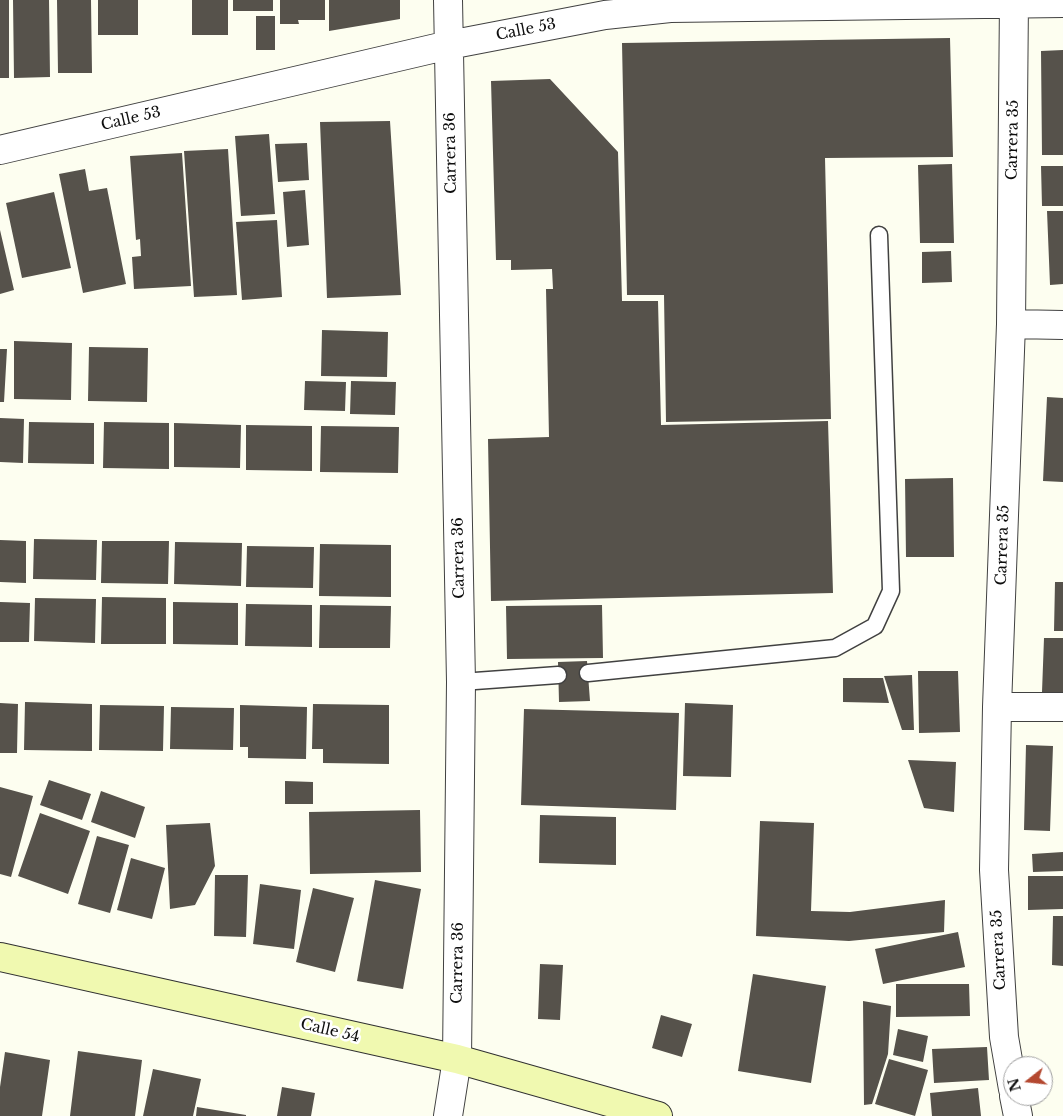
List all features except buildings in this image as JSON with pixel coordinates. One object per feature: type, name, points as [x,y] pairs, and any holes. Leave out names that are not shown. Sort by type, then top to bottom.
[{"type":"street","name":"Carrera 36","points":[[448,0],[461,682],[456,1059],[448,1116]]},
{"type":"street","name":"Calle 53","points":[[0,150],[449,45],[605,15],[670,8],[1014,2],[1063,3]]},
{"type":"street","name":"Carrera 35","points":[[1007,1056],[1004,1037],[994,870],[997,707],[1011,324],[1014,2]]},
{"type":"street","points":[[1011,324],[1063,325]]},
{"type":"street","points":[[997,707],[1063,707]]},
{"type":"street","name":"Calle 54","points":[[0,957],[456,1059],[658,1116]]},
{"type":"lane","points":[[588,674],[835,648],[875,626],[891,591],[879,235]]},
{"type":"lane","points":[[461,682],[558,675]]}]
